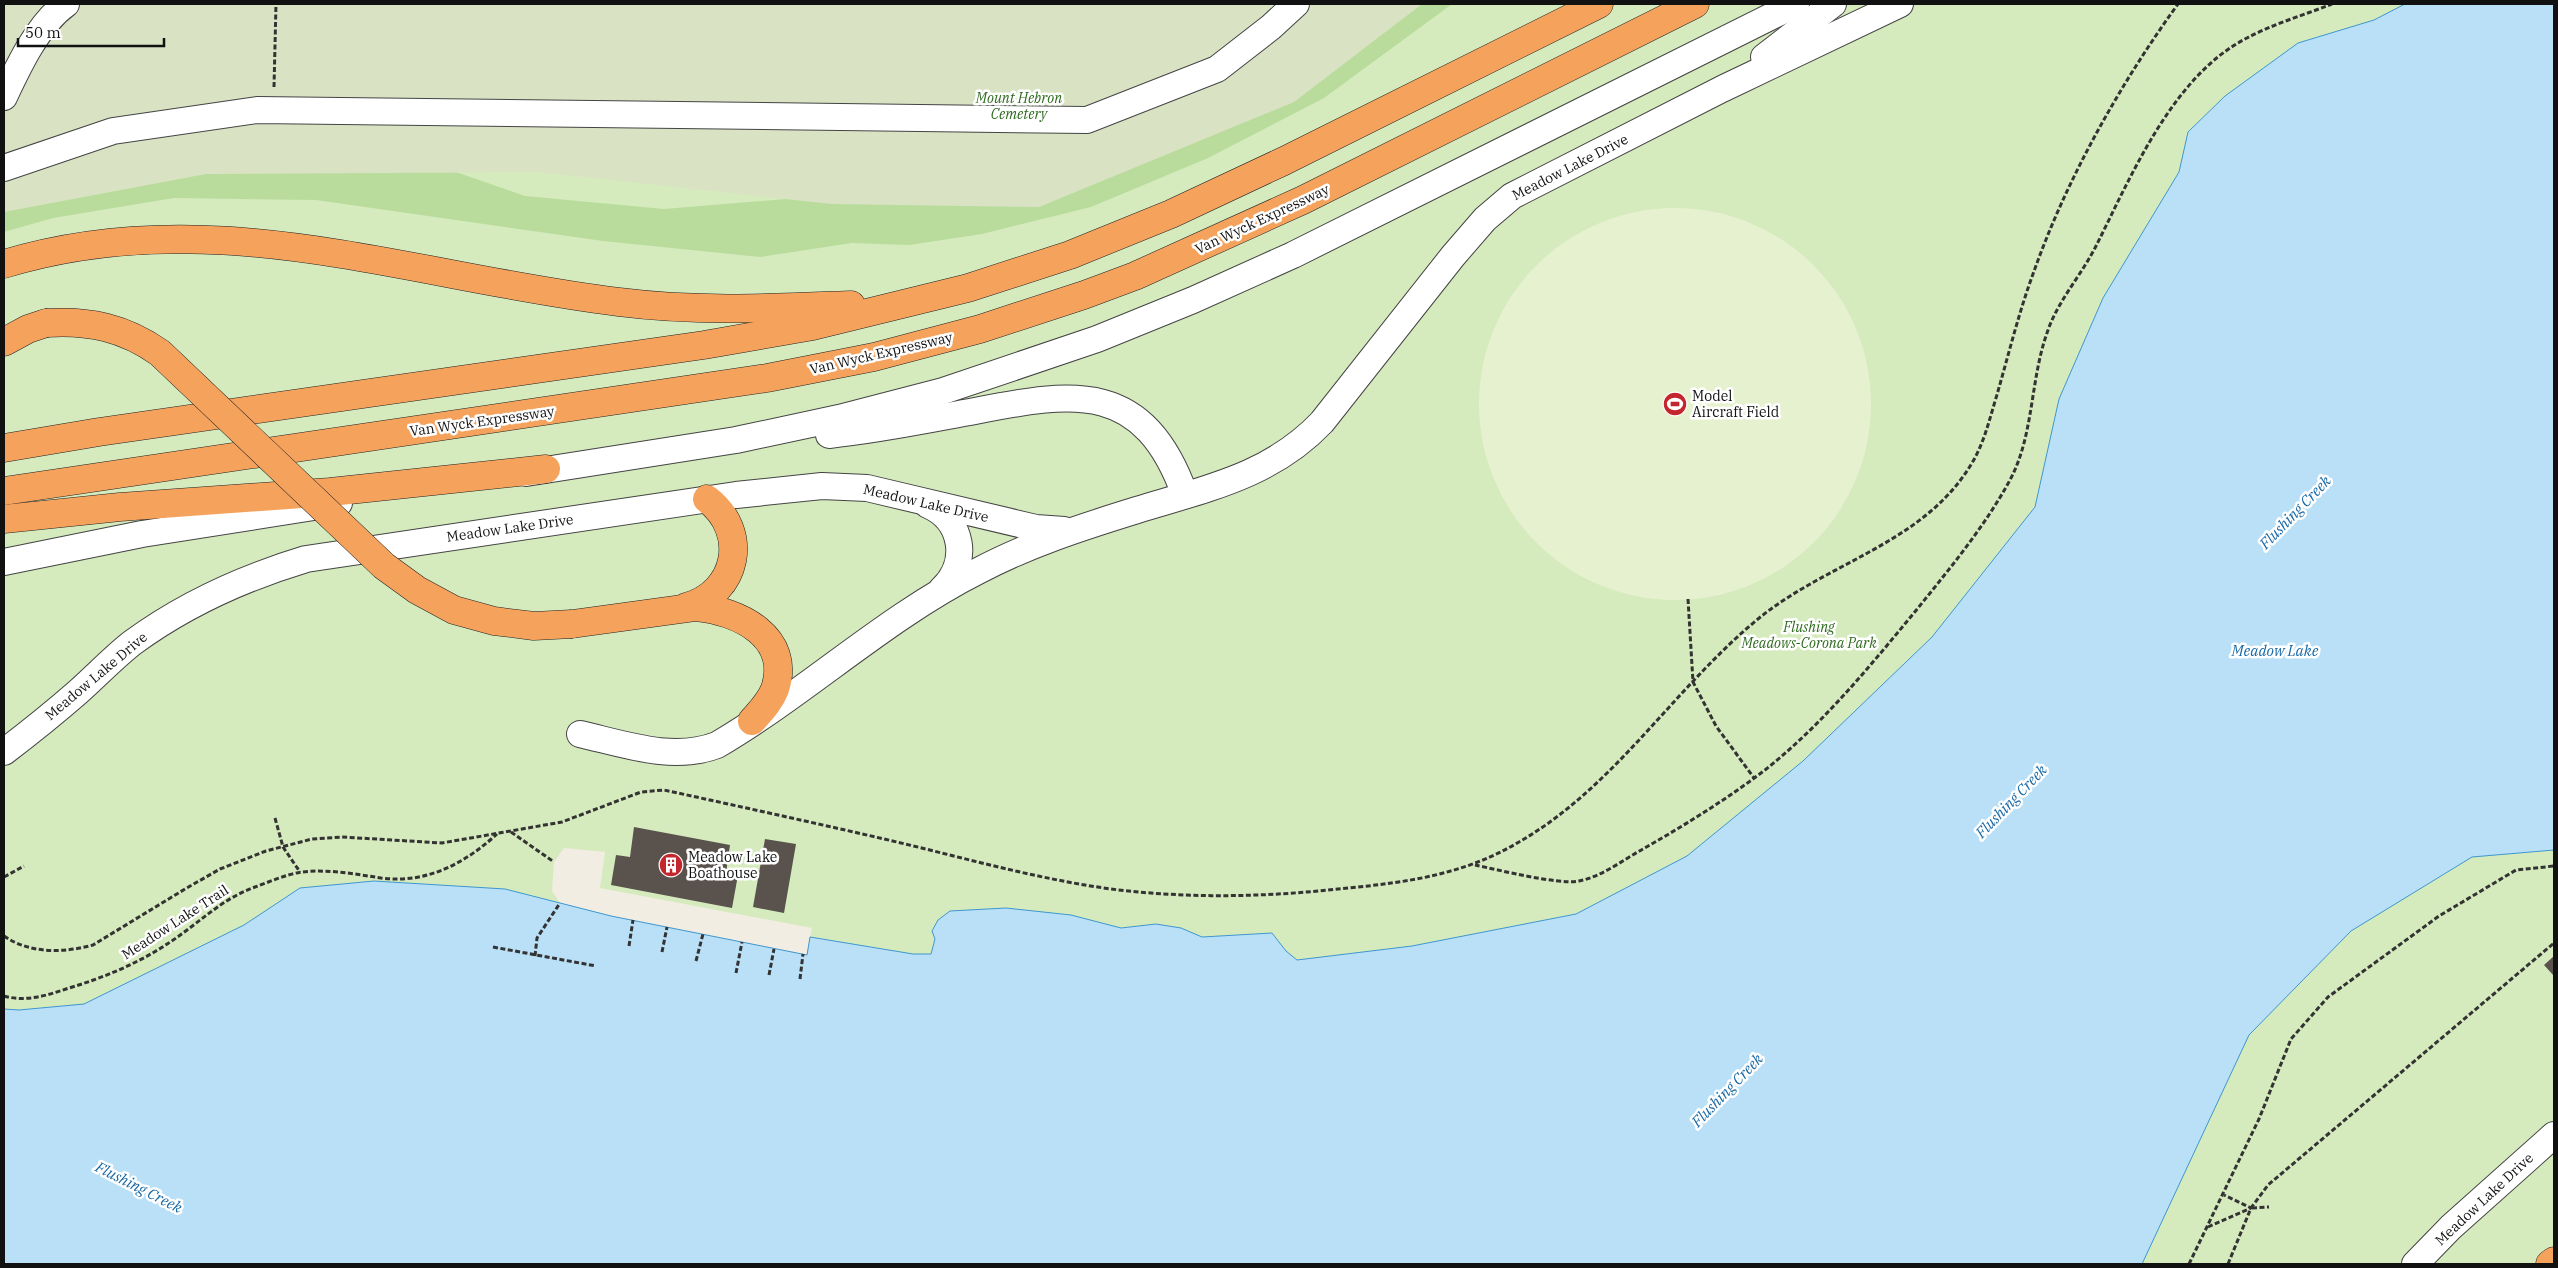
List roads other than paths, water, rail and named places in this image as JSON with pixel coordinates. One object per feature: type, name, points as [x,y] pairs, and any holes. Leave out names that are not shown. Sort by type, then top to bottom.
[{"type":"highway","points":[[4,448],[100,432],[704,345],[813,326],[915,302],[1070,255],[1171,214],[1284,161],[1599,4]]},
{"type":"highway","name":"Van Wyck Expressway","points":[[4,491],[767,378],[874,357],[980,329],[1084,295],[1236,232],[1694,4]]},
{"type":"highway","points":[[4,264],[44,253],[111,242],[170,238],[236,239],[301,247],[579,296],[659,306],[731,309],[915,302]]},
{"type":"highway","points":[[4,322],[97,324],[131,335],[153,348],[173,364],[384,566],[429,597],[468,614],[503,623],[534,626],[572,624],[699,604],[719,590],[726,578],[733,552],[731,528],[718,507],[707,499]]},
{"type":"highway","points":[[4,342],[28,329],[46,323]]},
{"type":"highway","points":[[4,519],[110,508],[330,492],[546,469]]},
{"type":"highway","points":[[682,608],[710,608],[742,618],[755,625],[769,641],[776,660],[776,682],[769,702],[752,721]]},
{"type":"highway","points":[[2550,1264],[2554,1261]]},
{"type":"street","points":[[4,97],[20,62],[56,11],[66,4]]},
{"type":"street","points":[[4,168],[113,131],[257,110],[1087,120],[1217,69],[1271,27],[1296,4]]},
{"type":"street","points":[[4,562],[142,534],[736,440],[839,418],[944,391],[1042,359],[1147,320],[1293,255],[1796,4]]},
{"type":"street","points":[[1722,89],[1833,4]]},
{"type":"street","name":"Meadow Lake Drive","points":[[936,595],[1004,557],[1072,530],[1249,473],[1288,452],[1306,438],[1336,404],[1453,256],[1500,204],[1512,196],[1722,89],[1900,4]]},
{"type":"street","points":[[736,440],[856,432],[1030,400],[1072,397],[1107,404],[1123,411],[1151,432],[1163,447],[1185,495]]},
{"type":"street","name":"Meadow Lake Drive","points":[[4,752],[69,700],[131,644],[174,614],[209,595],[263,572],[306,559],[707,499],[802,488],[844,486],[867,488],[1036,528],[1072,530]]},
{"type":"street","points":[[580,734],[661,751],[686,753],[717,745],[936,595],[951,580],[960,560],[960,546],[952,523],[932,506],[921,502]]},
{"type":"street","name":"Meadow Lake Drive","points":[[2415,1264],[2451,1227],[2554,1135]]},
{"type":"water","name":"Meadow Lake","points":[[2405,4],[2554,4],[2554,850],[2472,857],[2351,931],[2249,1035],[2142,1264],[4,1264],[4,1009],[19,1010],[84,1004],[244,925],[300,888],[374,881],[505,889],[611,916],[807,955],[810,937],[913,954],[931,954],[935,939],[932,931],[938,920],[950,911],[1006,908],[1071,915],[1121,928],[1156,924],[1181,928],[1202,937],[1272,933],[1286,951],[1297,960],[1412,946],[1576,914],[1687,856],[1803,761],[1932,637],[2035,507],[2059,399],[2103,298],[2179,172],[2188,132],[2225,96],[2298,43],[2374,20]]},
{"type":"place","name":"Model Aircraft Field","points":[[1675,404]]},
{"type":"place","name":"Meadow Lake Boathouse","points":[[671,865]]},
{"type":"park label","name":"Mount Hebron Cemetery","points":[[1019,106]]},
{"type":"park label","name":"Flushing Meadows-Corona Park","points":[[1809,636]]},
{"type":"water label","name":"Flushing Creek","points":[[2295,512]]},
{"type":"water label","name":"Flushing Creek","points":[[2011,801]]},
{"type":"water label","name":"Flushing Creek","points":[[1727,1090]]},
{"type":"water label","name":"Flushing Creek","points":[[139,1187]]}]
